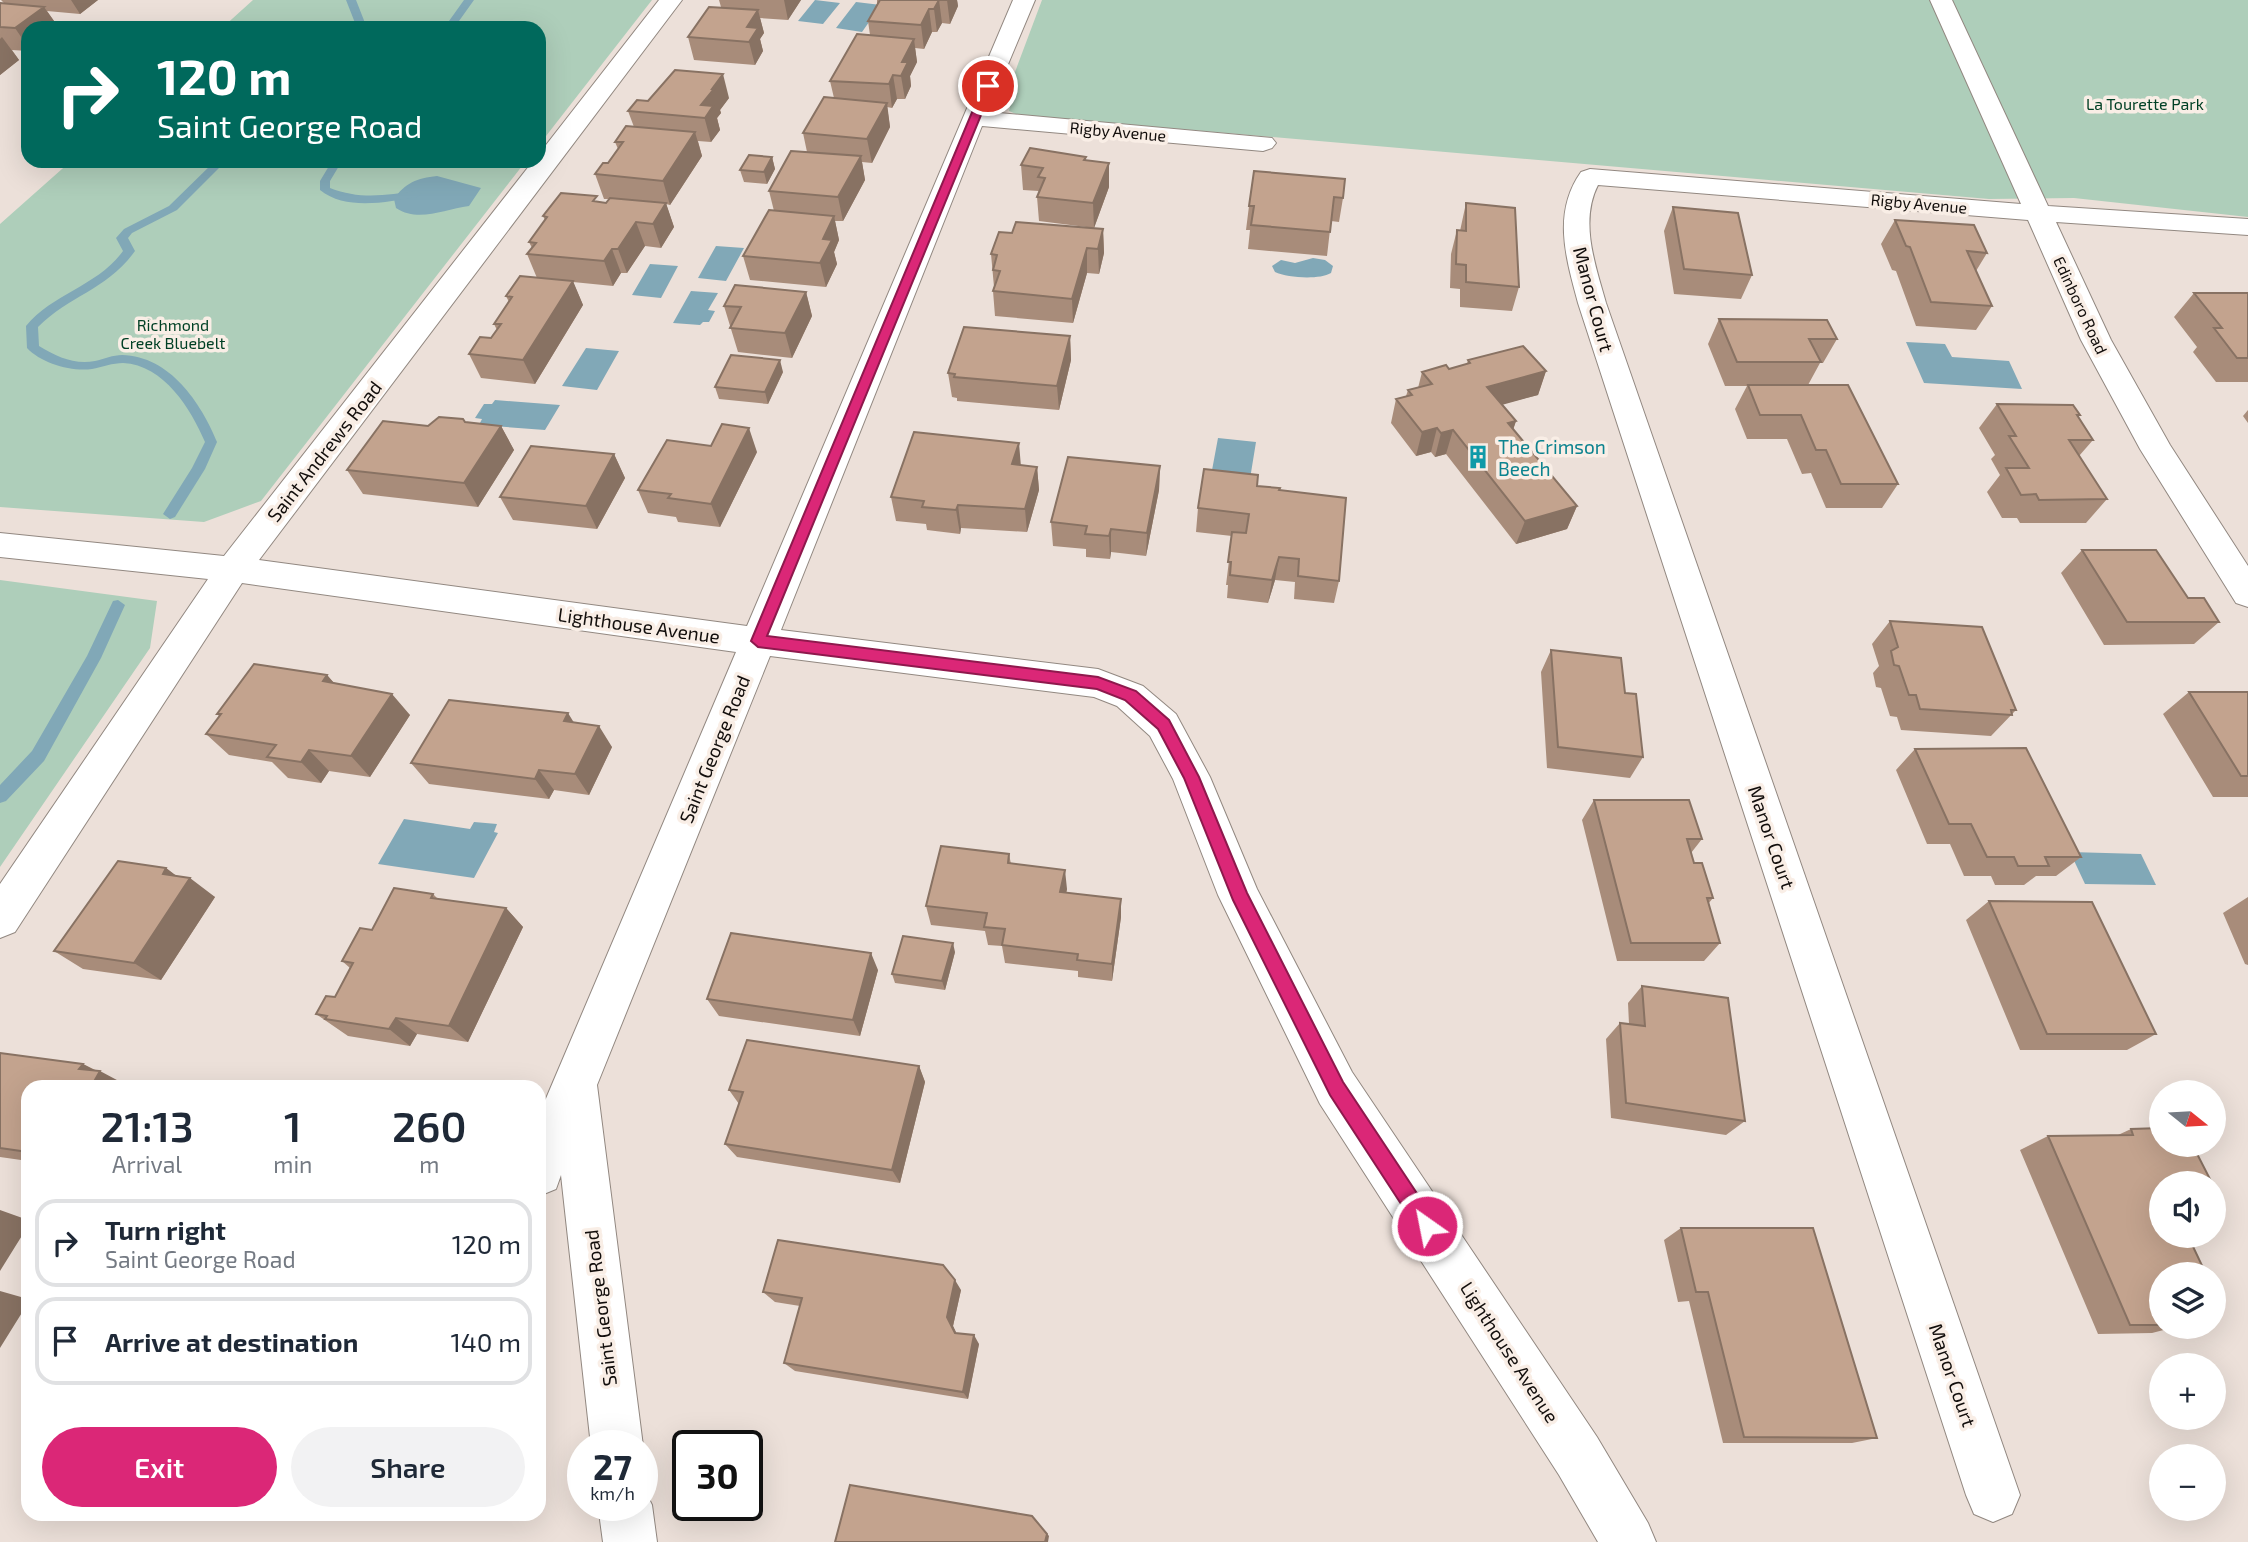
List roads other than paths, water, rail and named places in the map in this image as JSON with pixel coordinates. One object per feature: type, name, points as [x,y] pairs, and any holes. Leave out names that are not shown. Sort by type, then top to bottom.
[{"type":"street","name":"Saint Andrews Road","points":[[546,162],[671,0]]},
{"type":"street","name":"Saint George Road","points":[[615,1430],[574,1085],[610,1004],[973,118],[1024,0]]},
{"type":"street","name":"Edinboro Road","points":[[1941,0],[2102,352],[2156,449],[2248,594]]},
{"type":"street","name":"Rigby Avenue","points":[[973,118],[1264,144]]},
{"type":"street","name":"Saint Andrews Road","points":[[0,919],[233,569],[542,168]]},
{"type":"street","name":"Rigby Avenue","points":[[1590,177],[2248,227]]},
{"type":"street","name":"Manor Court","points":[[1590,177],[1583,186],[1576,228],[1592,303],[1993,1495]]},
{"type":"street","name":"Lighthouse Avenue","points":[[0,545],[233,569],[758,641],[1098,683],[1130,696],[1163,725],[1191,777],[1239,895],[1336,1088],[1578,1456],[1629,1542]]},
{"type":"street","points":[[546,1155],[574,1085]]},
{"type":"street","points":[[627,1521],[630,1542]]},
{"type":"water","points":[[815,0],[840,3],[823,24],[798,21]]},
{"type":"water","points":[[856,2],[881,5],[862,32],[836,28]]},
{"type":"water","points":[[437,176],[481,188],[469,206],[423,215],[396,208],[394,199],[407,185],[423,178]]},
{"type":"water","points":[[716,246],[744,248],[726,281],[698,278]]},
{"type":"water","points":[[1313,258],[1325,260],[1333,266],[1331,273],[1319,277],[1295,277],[1275,272],[1272,266],[1281,260],[1295,263]]},
{"type":"water","points":[[650,264],[678,266],[661,298],[632,295]]},
{"type":"water","points":[[691,291],[718,293],[708,310],[715,311],[709,322],[700,325],[673,323]]},
{"type":"water","points":[[1906,342],[1945,344],[1952,357],[2009,361],[2022,389],[1924,383]]},
{"type":"water","points":[[586,348],[619,351],[597,390],[562,386]]},
{"type":"water","points":[[495,400],[560,405],[545,430],[479,425],[482,419],[475,418],[484,404],[492,404]]},
{"type":"water","points":[[1218,438],[1256,442],[1249,485],[1210,481]]},
{"type":"water","points":[[404,819],[470,829],[474,822],[497,824],[494,832],[498,833],[474,878],[378,864]]},
{"type":"water","points":[[2070,852],[2141,854],[2156,885],[2085,884]]},
{"type":"waterway","points":[[351,0],[359,21]]},
{"type":"waterway","points":[[454,21],[469,0]]},
{"type":"waterway","points":[[170,514],[211,442],[188,400],[164,376],[136,361],[121,359],[83,366],[50,358],[33,348],[32,326],[55,306],[108,275],[129,251],[122,238],[128,231],[173,208],[214,168]]},
{"type":"waterway","points":[[333,168],[325,181],[325,190],[338,195],[360,200],[417,194]]},
{"type":"waterway","points":[[0,796],[38,756],[94,658],[118,605]]},
{"type":"place","name":"The Crimson Beech","points":[[1478,457]]},
{"type":"park label","name":"La Tourette Park","points":[[2145,103]]},
{"type":"park label","name":"Richmond Creek Bluebelt","points":[[173,333]]}]
